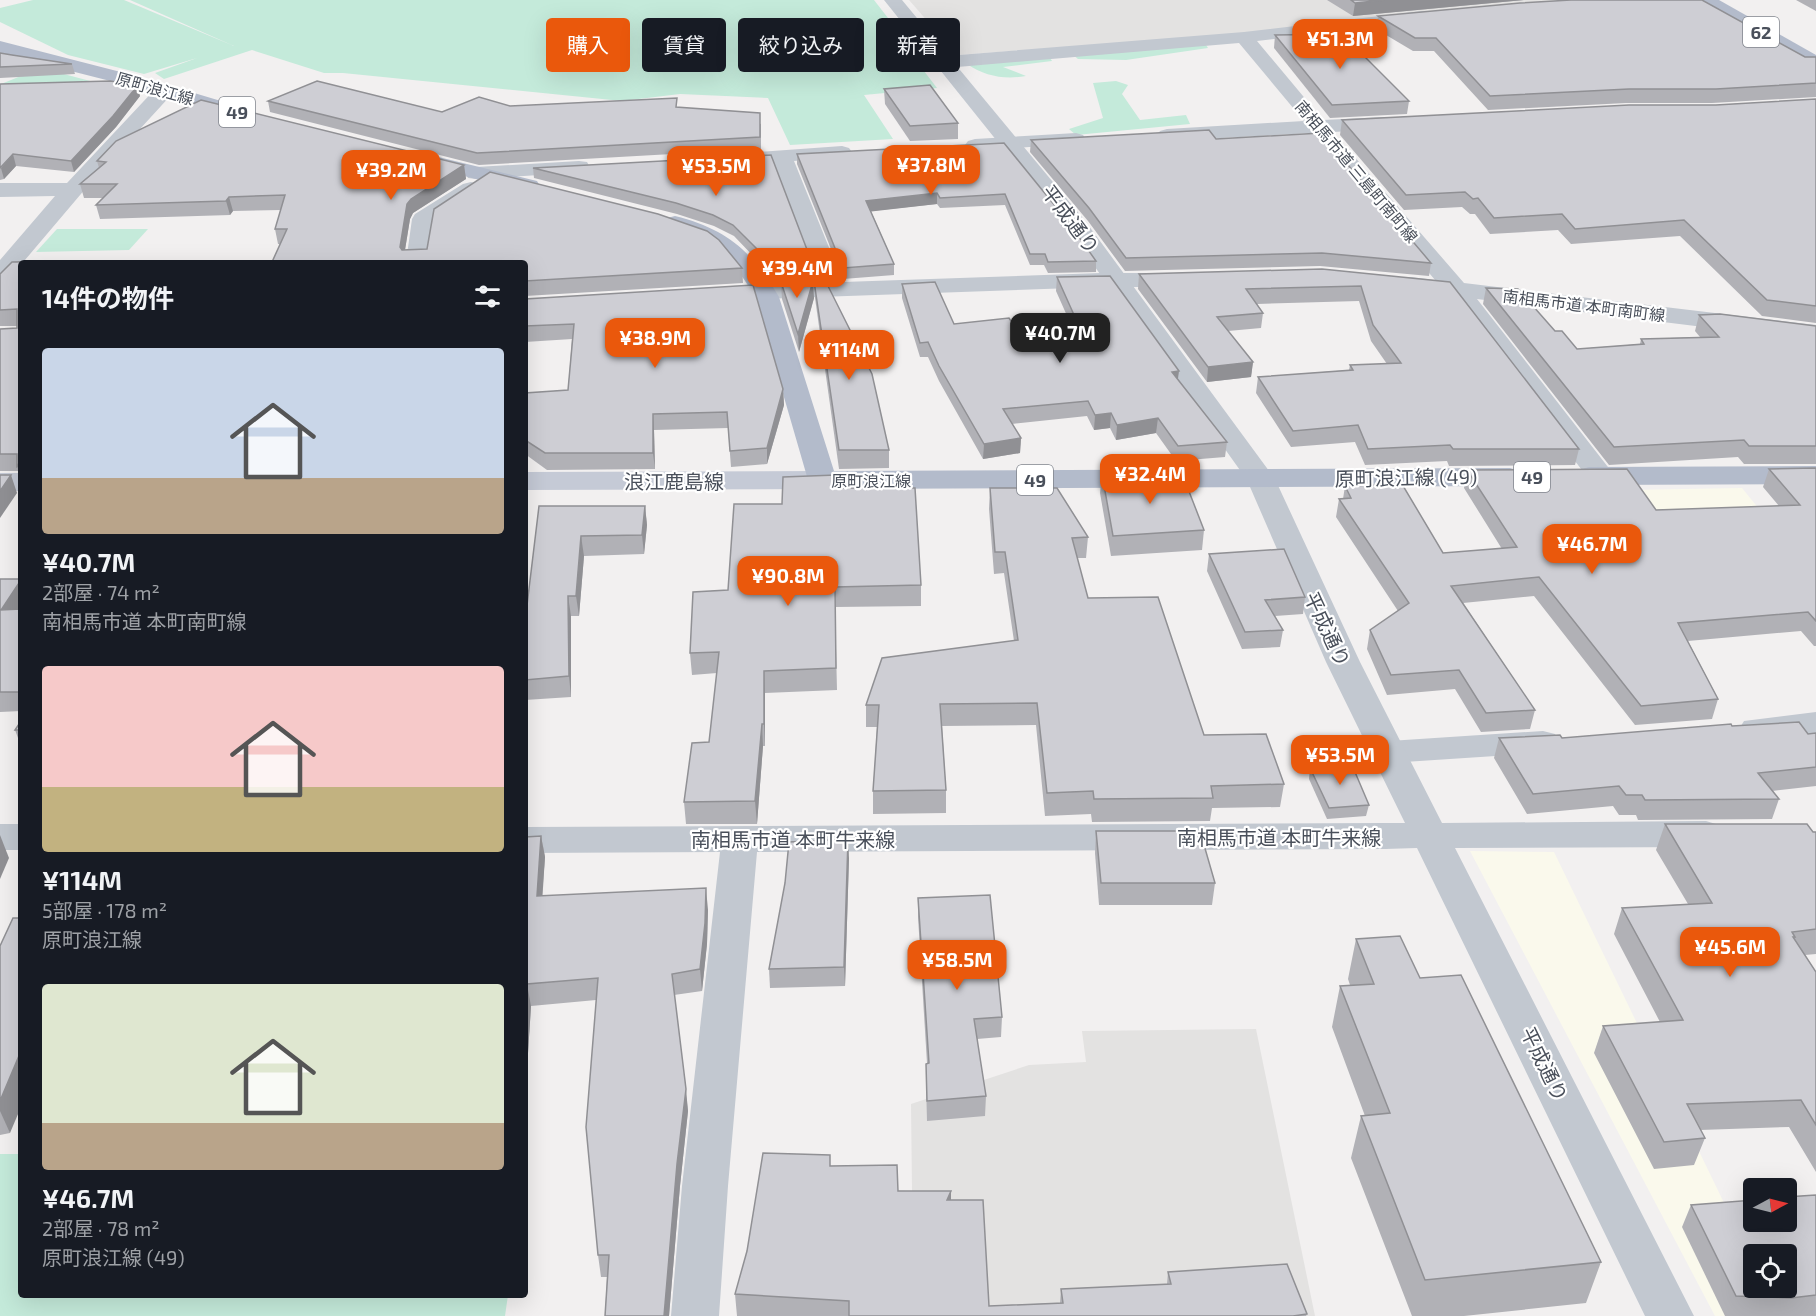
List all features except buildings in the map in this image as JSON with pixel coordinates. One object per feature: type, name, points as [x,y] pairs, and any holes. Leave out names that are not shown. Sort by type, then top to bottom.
[{"type":"main road","name":"62","points":[[1706,0],[1816,63]]},
{"type":"main road","name":"原町浪江線","points":[[0,47],[138,82],[260,118]]},
{"type":"main road","points":[[399,153],[546,190]]},
{"type":"main road","name":"原町浪江線","points":[[657,218],[717,238],[730,248],[763,290],[822,480],[1254,479]]},
{"type":"main road","name":"49","points":[[1567,476],[1816,475]]},
{"type":"main road","name":"原町浪江線 (49)","points":[[1254,479],[1533,477]]},
{"type":"main road","name":"浪江鹿島線","points":[[528,481],[822,480]]},
{"type":"main road","points":[[0,483],[18,483]]},
{"type":"street","name":"平成通り","points":[[894,0],[909,18]]},
{"type":"street","points":[[960,61],[1244,37],[1446,14]]},
{"type":"street","name":"南相馬市道 三島町南町線","points":[[1244,37],[1455,288],[1601,476]]},
{"type":"street","name":"平成通り","points":[[954,72],[1118,281],[1254,479],[1670,1316]]},
{"type":"street","points":[[71,86],[138,82]]},
{"type":"street","points":[[0,275],[73,189],[165,90]]},
{"type":"street","points":[[1148,136],[1408,121]]},
{"type":"street","points":[[954,146],[1091,139]]},
{"type":"street","points":[[710,160],[861,151]]},
{"type":"street","points":[[781,156],[833,288]]},
{"type":"street","points":[[417,260],[423,219],[483,175],[593,166]]},
{"type":"street","points":[[0,190],[73,189]]},
{"type":"street","points":[[706,294],[763,290],[1208,279]]},
{"type":"street","name":"南相馬市道 本町南町線","points":[[1388,282],[1455,288],[1816,333]]},
{"type":"street","points":[[1727,731],[1816,723]]},
{"type":"street","points":[[1389,752],[1536,742],[1574,743]]},
{"type":"street","name":"南相馬市道 本町牛来線","points":[[528,840],[1734,834]]},
{"type":"street","points":[[0,837],[18,837]]},
{"type":"street","points":[[695,1316],[705,1186],[740,838]]},
{"type":"shaded area","points":[[909,0],[1595,0],[1228,35],[960,55],[960,18],[925,18]]},
{"type":"shaded area","points":[[1742,488],[1816,579],[1673,593],[1628,490]]},
{"type":"shaded area","points":[[1470,851],[1554,852],[1727,1209],[1743,1216],[1743,1232],[1797,1232],[1797,1216],[1816,1206],[1816,1316],[1715,1316]]},
{"type":"shaded area","points":[[1256,1029],[1315,1316],[843,1316],[850,1188],[912,1191],[911,1104],[1029,1065],[1086,1062],[1082,1031]]},
{"type":"green space","points":[[33,0],[124,0],[234,46],[130,0],[874,0],[888,18],[876,18],[876,72],[925,72],[937,88],[864,95],[893,139],[790,145],[768,98],[680,94],[622,101],[324,73],[252,50],[164,79],[155,73],[197,58],[144,74],[68,55],[0,22],[0,8]]},
{"type":"green space","points":[[1204,42],[1208,48],[1126,60],[1078,59],[1072,54]]},
{"type":"green space","points":[[1049,56],[1052,61],[1003,67],[1026,76],[1010,78],[981,72],[967,64]]},
{"type":"green space","points":[[41,68],[94,82],[1,84]]},
{"type":"green space","points":[[1116,81],[1128,85],[1122,94],[1140,120],[1186,115],[1190,124],[1076,135],[1069,129],[1103,118],[1093,83]]},
{"type":"green space","points":[[57,229],[148,229],[129,250],[36,252]]},
{"type":"green space","points":[[0,1154],[18,1154],[18,1298],[508,1298],[505,1316],[0,1316]]}]
